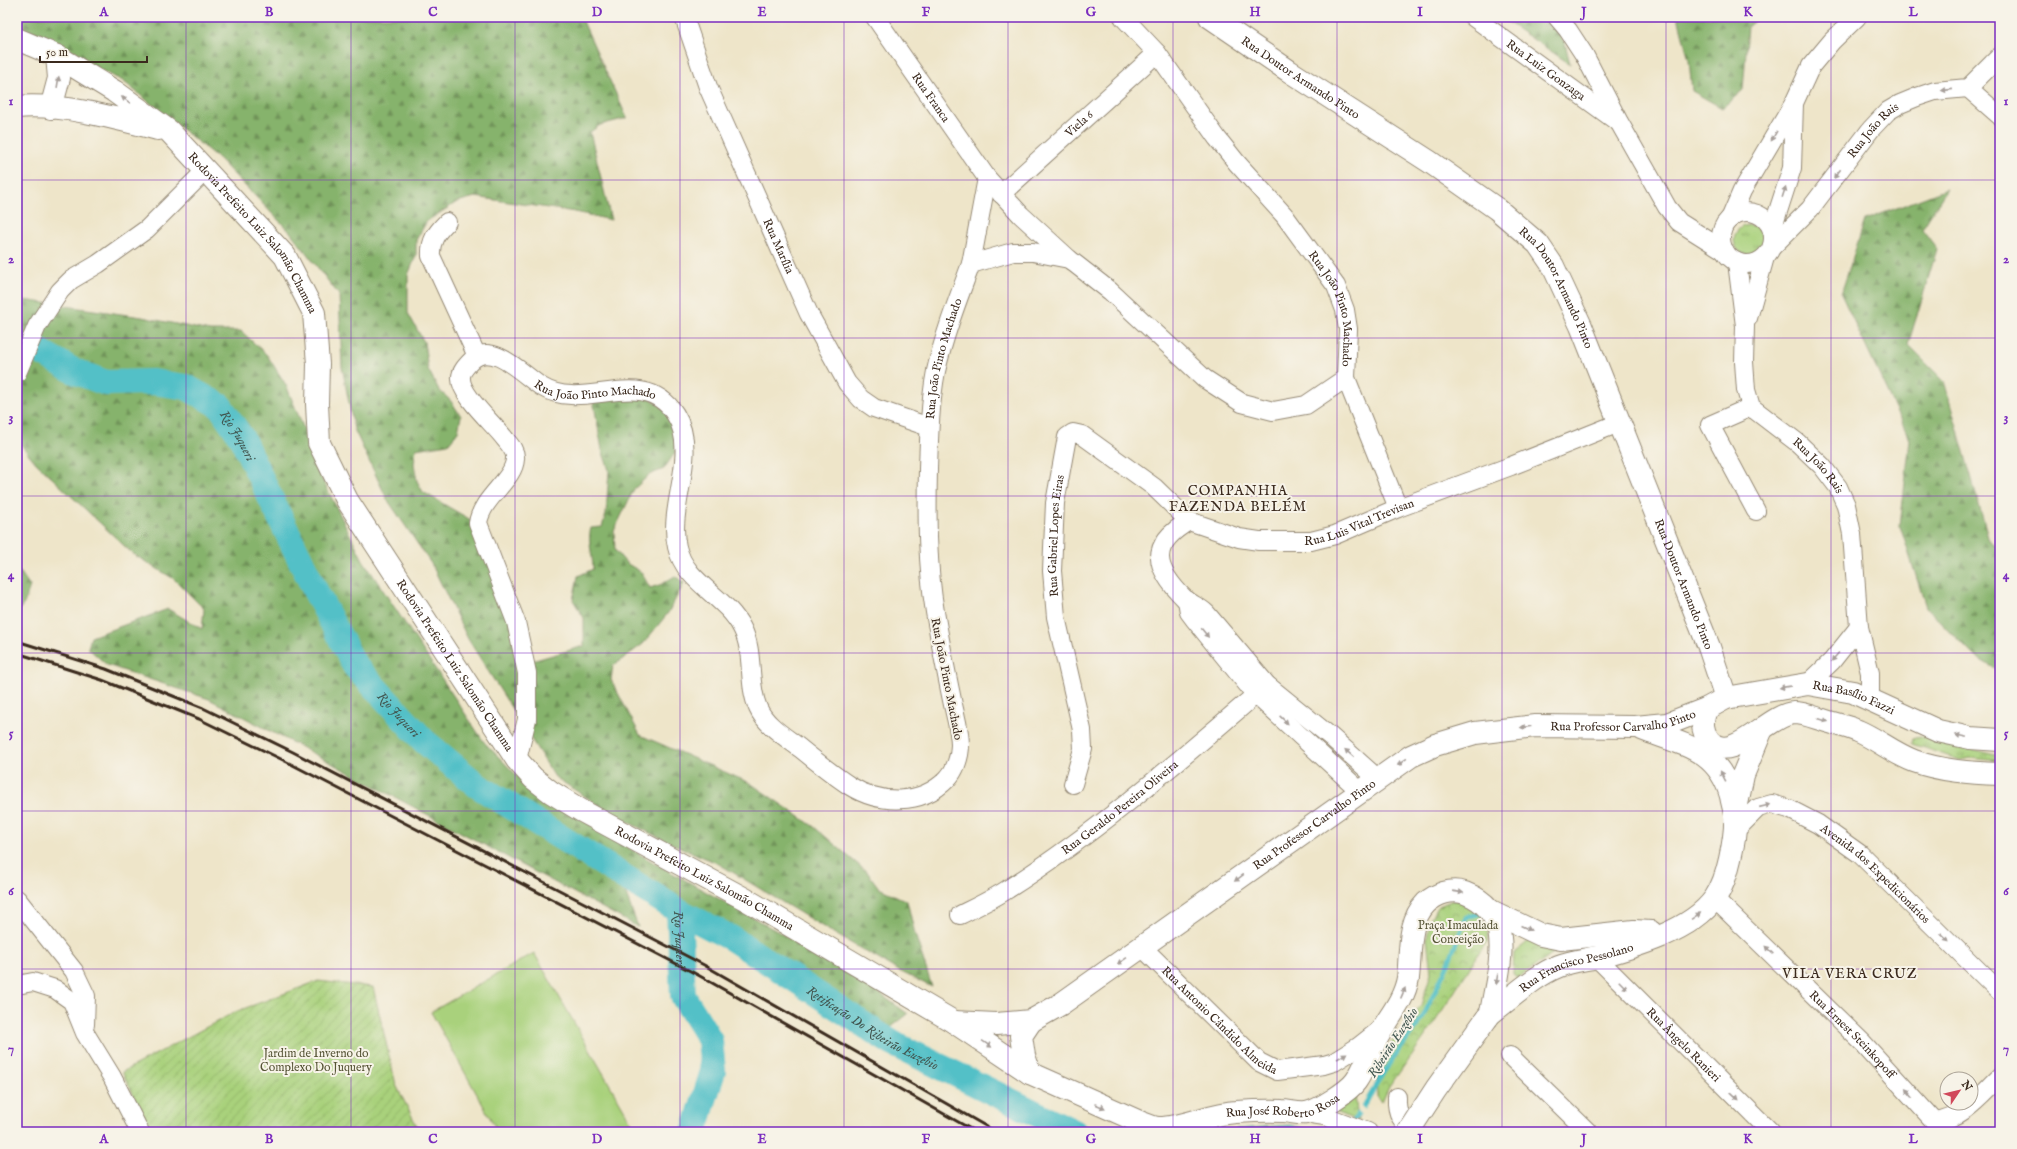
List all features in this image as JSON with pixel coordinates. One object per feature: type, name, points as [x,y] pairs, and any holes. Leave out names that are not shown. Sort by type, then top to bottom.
[{"type":"main road","name":"Rua Doutor Armando Pinto","points":[[1210,17],[1289,71],[1430,162],[1497,209],[1538,244],[1553,266],[1581,326],[1709,647],[1726,698]]},
{"type":"main road","name":"Rodovia Prefeito Luiz Salomão Chamma","points":[[17,38],[57,56],[114,91],[169,132],[285,256],[314,313],[318,364],[317,404],[319,443],[333,473],[347,500],[517,760],[533,778],[551,792],[582,811],[745,899],[954,1022]]},
{"type":"main road","points":[[51,108],[59,78],[57,56]]},
{"type":"main road","points":[[17,107],[51,108],[115,118],[169,132]]},
{"type":"main road","name":"Rua Basílio Fazzi","points":[[1706,709],[1726,698],[1808,684],[1853,692],[1938,731],[1970,738],[2000,740]]},
{"type":"main road","points":[[1858,731],[1867,718],[1870,700]]},
{"type":"main road","points":[[1706,709],[1703,718],[1704,730],[1716,747],[1730,748],[1762,729],[1777,717],[1794,713],[1804,714],[1858,731],[1914,761],[1943,769],[1976,774],[2000,774]]},
{"type":"main road","name":"Rua Professor Carvalho Pinto","points":[[954,1022],[996,1024],[1031,1021],[1061,1004],[1411,756],[1435,745],[1475,733],[1535,726],[1635,727],[1667,724],[1706,709]]},
{"type":"main road","points":[[1886,747],[1885,730],[1889,722],[1899,714]]},
{"type":"main road","name":"Rua Francisco Pessolano","points":[[1635,727],[1686,746],[1706,756],[1722,773],[1727,785],[1735,822]]},
{"type":"main road","name":"Rua Francisco Pessolano","points":[[1490,1015],[1545,973],[1575,961],[1596,957],[1649,941],[1668,932],[1704,910],[1715,899],[1727,875],[1743,775],[1762,729]]},
{"type":"main road","name":"Rua José Roberto Rosa","points":[[954,1022],[1030,1073],[1135,1120],[1158,1128],[1231,1112],[1282,1111],[1305,1113],[1326,1103],[1348,1089],[1356,1081],[1375,1040],[1395,1010],[1407,983],[1414,924],[1424,905],[1440,893],[1452,891],[1464,893],[1491,911]]},
{"type":"main road","points":[[1408,1132],[1436,1089],[1490,1015],[1501,944],[1499,924],[1491,911]]},
{"type":"main road","name":"Rua Francisco Pessolano","points":[[1491,911],[1541,935],[1561,939],[1634,932],[1668,932]]},
{"type":"main road","points":[[1030,1073],[1024,1056],[1021,1036],[1031,1021]]},
{"type":"street","name":"Rua Marília","points":[[684,17],[708,87],[809,314],[847,383],[861,399],[874,408],[929,427]]},
{"type":"street","name":"Rua Franca","points":[[875,17],[987,178],[1001,194],[1069,259]]},
{"type":"street","name":"Rua João Pinto Machado","points":[[477,356],[486,354],[500,357],[531,380],[557,394],[572,396],[633,390],[647,392],[665,402],[674,413],[682,428],[685,446],[675,527],[676,544],[681,559],[693,577],[728,608],[742,625],[749,643],[755,699],[759,711],[771,726],[852,788],[870,795],[890,800],[909,800],[935,789],[947,779],[954,770],[959,756],[959,738],[934,609],[928,563],[927,503],[929,427],[936,372],[956,303],[972,264],[1012,252],[1033,252],[1069,259],[1110,291],[1205,379],[1242,402],[1272,411],[1306,405],[1346,378],[1348,329],[1345,310],[1336,286],[1284,215],[1237,163],[1217,138],[1157,53],[1123,17]]},
{"type":"street","name":"Rua Luiz Gonzaga","points":[[1473,17],[1619,122]]},
{"type":"street","points":[[1557,17],[1568,30],[1585,56],[1619,122],[1667,207],[1679,222],[1731,256],[1754,263],[1769,244],[1792,168],[1794,103]]},
{"type":"street","points":[[1731,256],[1722,243],[1722,235],[1739,196],[1794,103],[1812,66],[1832,41],[1857,17]]},
{"type":"street","name":"Viela 6","points":[[1001,194],[1157,53]]},
{"type":"street","points":[[2000,56],[1968,88],[2000,116]]},
{"type":"street","name":"Rua João Rais","points":[[1745,326],[1769,244],[1810,209],[1871,129],[1888,111],[1900,104],[1929,93],[1968,88]]},
{"type":"street","points":[[19,369],[37,326],[60,291],[83,271],[98,264],[146,229],[206,170]]},
{"type":"street","points":[[972,264],[987,178]]},
{"type":"street","points":[[1686,226],[1710,225],[1728,221],[1744,212],[1753,213],[1761,216],[1768,222],[1769,244]]},
{"type":"street","points":[[447,222],[437,231],[431,247],[431,256],[477,356],[462,372],[461,379],[464,390],[501,433],[515,454],[514,464],[504,481],[486,502],[480,514],[478,523],[516,622],[527,673],[527,719],[517,760]]},
{"type":"street","name":"Rua João Rais","points":[[1731,256],[1745,326],[1744,362],[1746,390],[1751,407],[1798,443],[1822,466],[1838,487],[1846,505],[1852,534],[1859,627],[1870,673],[1870,700]]},
{"type":"street","points":[[1346,378],[1398,508]]},
{"type":"street","points":[[1751,407],[1710,425],[1756,512]]},
{"type":"street","name":"Rua Luis Vital Trevisan","points":[[1189,521],[1239,538],[1259,541],[1311,541],[1335,535],[1398,508],[1512,466],[1619,423]]},
{"type":"street","name":"Rua Gabriel Lopes Eiras","points":[[1073,784],[1082,749],[1082,730],[1056,617],[1052,571],[1055,503],[1067,437],[1073,433],[1082,435],[1154,488],[1189,521]]},
{"type":"street","points":[[1189,521],[1167,536],[1161,544],[1159,556],[1167,576],[1187,600],[1198,606],[1206,613],[1261,690],[1360,792]]},
{"type":"street","points":[[1808,684],[1832,661],[1859,627]]},
{"type":"street","points":[[1261,690],[1330,736],[1378,779]]},
{"type":"street","name":"Rua Geraldo Pereira Oliveira","points":[[960,915],[1007,890],[1118,810],[1186,756],[1261,690]]},
{"type":"street","name":"Avenida dos Expedicionários","points":[[1735,822],[1758,808],[1772,804],[1789,809],[1818,824],[1860,854],[2000,992]]},
{"type":"street","points":[[17,898],[74,970],[86,996],[85,1033]]},
{"type":"street","name":"Rua Ernest Steinkopoff","points":[[1715,899],[1863,1043],[1930,1127]]},
{"type":"street","name":"Rua Antonio Cândido Almeida","points":[[1142,947],[1260,1062],[1277,1071],[1306,1069]]},
{"type":"street","name":"Rua Ângelo Ranieri","points":[[1596,957],[1770,1132]]},
{"type":"street","points":[[17,985],[33,982],[55,989],[72,1001],[85,1033],[112,1077],[140,1132]]},
{"type":"street","name":"Rua José Roberto Rosa","points":[[1306,1069],[1334,1062],[1384,1027]]},
{"type":"street","points":[[1510,1056],[1588,1132]]},
{"type":"street","points":[[1930,1127],[1966,1110],[2000,1077]]},
{"type":"street","points":[[1397,1097],[1397,1106],[1400,1117],[1407,1126],[1416,1132]]},
{"type":"street","points":[[1305,1113],[1325,1116],[1368,1132]]},
{"type":"green space","points":[[17,17],[581,17],[627,118],[600,125],[590,132],[611,220],[575,212],[475,197],[457,202],[427,221],[416,240],[416,256],[408,275],[408,313],[424,342],[428,369],[439,390],[450,400],[461,416],[458,432],[448,444],[416,449],[414,464],[417,481],[423,492],[471,520],[532,661],[584,646],[584,618],[573,600],[578,576],[593,569],[590,533],[591,528],[602,527],[606,514],[609,470],[602,450],[593,399],[645,394],[671,414],[676,451],[664,469],[649,475],[634,489],[614,531],[615,550],[626,563],[641,572],[650,588],[662,584],[675,576],[684,583],[668,613],[643,644],[613,666],[611,680],[640,735],[750,783],[813,826],[868,873],[879,888],[907,901],[915,934],[932,987],[899,971],[719,864],[666,841],[612,814],[555,777],[468,639],[432,565],[387,499],[354,429],[342,367],[339,295],[291,233],[219,159],[123,81],[17,29]]},
{"type":"green space","points":[[1500,17],[1546,17],[1565,43],[1570,64]]},
{"type":"green space","points":[[1678,17],[1760,17],[1748,26],[1743,90],[1722,108],[1692,91],[1689,60]]},
{"type":"green space","points":[[1947,189],[1922,229],[1937,249],[1908,345],[1944,381],[1989,540],[2000,548],[2000,667],[1996,669],[1975,657],[1926,607],[1900,526],[1910,440],[1841,294],[1865,220]]},
{"type":"green space","points":[[1749,225],[1755,226],[1763,234],[1763,246],[1755,254],[1749,255],[1743,254],[1735,246],[1734,240],[1735,234],[1743,226]]},
{"type":"green space","points":[[17,299],[142,317],[210,331],[241,331],[267,355],[286,385],[321,477],[363,560],[484,742],[530,789],[656,864],[784,935],[876,991],[908,1014],[885,1032],[735,934],[677,904],[626,873],[621,881],[638,927],[209,699],[107,665],[88,648],[91,637],[168,609],[202,629],[204,609],[174,579],[133,554],[36,463],[17,440],[17,392],[22,380],[17,379]]},
{"type":"green space","points":[[17,570],[21,573],[30,586],[24,604],[17,612]]},
{"type":"green space","points":[[1920,736],[2000,756],[2000,761],[1970,758],[1960,760],[1912,744],[1913,739]]},
{"type":"green space","name":"Praça Imaculada Conceição","points":[[1453,900],[1475,903],[1489,932],[1487,941],[1433,1025],[1389,1087],[1382,1102],[1377,1097],[1376,1063],[1421,1005],[1431,973],[1427,938],[1430,920],[1437,907]]},
{"type":"green space","points":[[1530,940],[1551,947],[1553,953],[1519,978],[1513,974],[1514,953]]},
{"type":"green space","points":[[534,953],[637,1132],[498,1132],[431,1012]]},
{"type":"green space","name":"Jardim de Inverno do Complexo Do Juquery","points":[[318,981],[373,987],[396,1085],[420,1132],[152,1132],[122,1072],[235,1012]]},
{"type":"green space","points":[[1354,1086],[1358,1121],[1335,1112]]},
{"type":"water","points":[[1290,1125],[1319,1132],[1235,1132],[1236,1129]]},
{"type":"waterway","name":"Rio Juqueri","points":[[17,346],[41,352],[74,371],[106,383],[153,382],[186,387],[220,406],[241,437],[316,592],[355,666],[424,741],[478,786],[679,911],[733,939],[892,1043],[1074,1132]]},
{"type":"waterway","name":"Rio Juqueri","points":[[679,911],[683,996],[710,1040],[713,1071],[694,1132]]},
{"type":"waterway","name":"Ribeirão Euzébio","points":[[1364,1106],[1384,1072],[1422,1019],[1448,964],[1466,917],[1482,913]]},
{"type":"waterway","name":"Ribeirão Euzébio","points":[[1352,1122],[1358,1114]]},
{"type":"railway","points":[[17,641],[106,669],[203,708],[293,752],[704,965],[996,1132]]},
{"type":"railway","points":[[17,653],[102,680],[199,719],[287,762],[698,975],[976,1132]]},
{"type":"district","name":"COMPANHIA FAZENDA BELÉM","points":[[1238,498]]},
{"type":"district","name":"VILA VERA CRUZ","points":[[1850,973]]},
{"type":"water label","name":"Retificação Do Ribeirão Euzébio","points":[[874,1027]]}]
